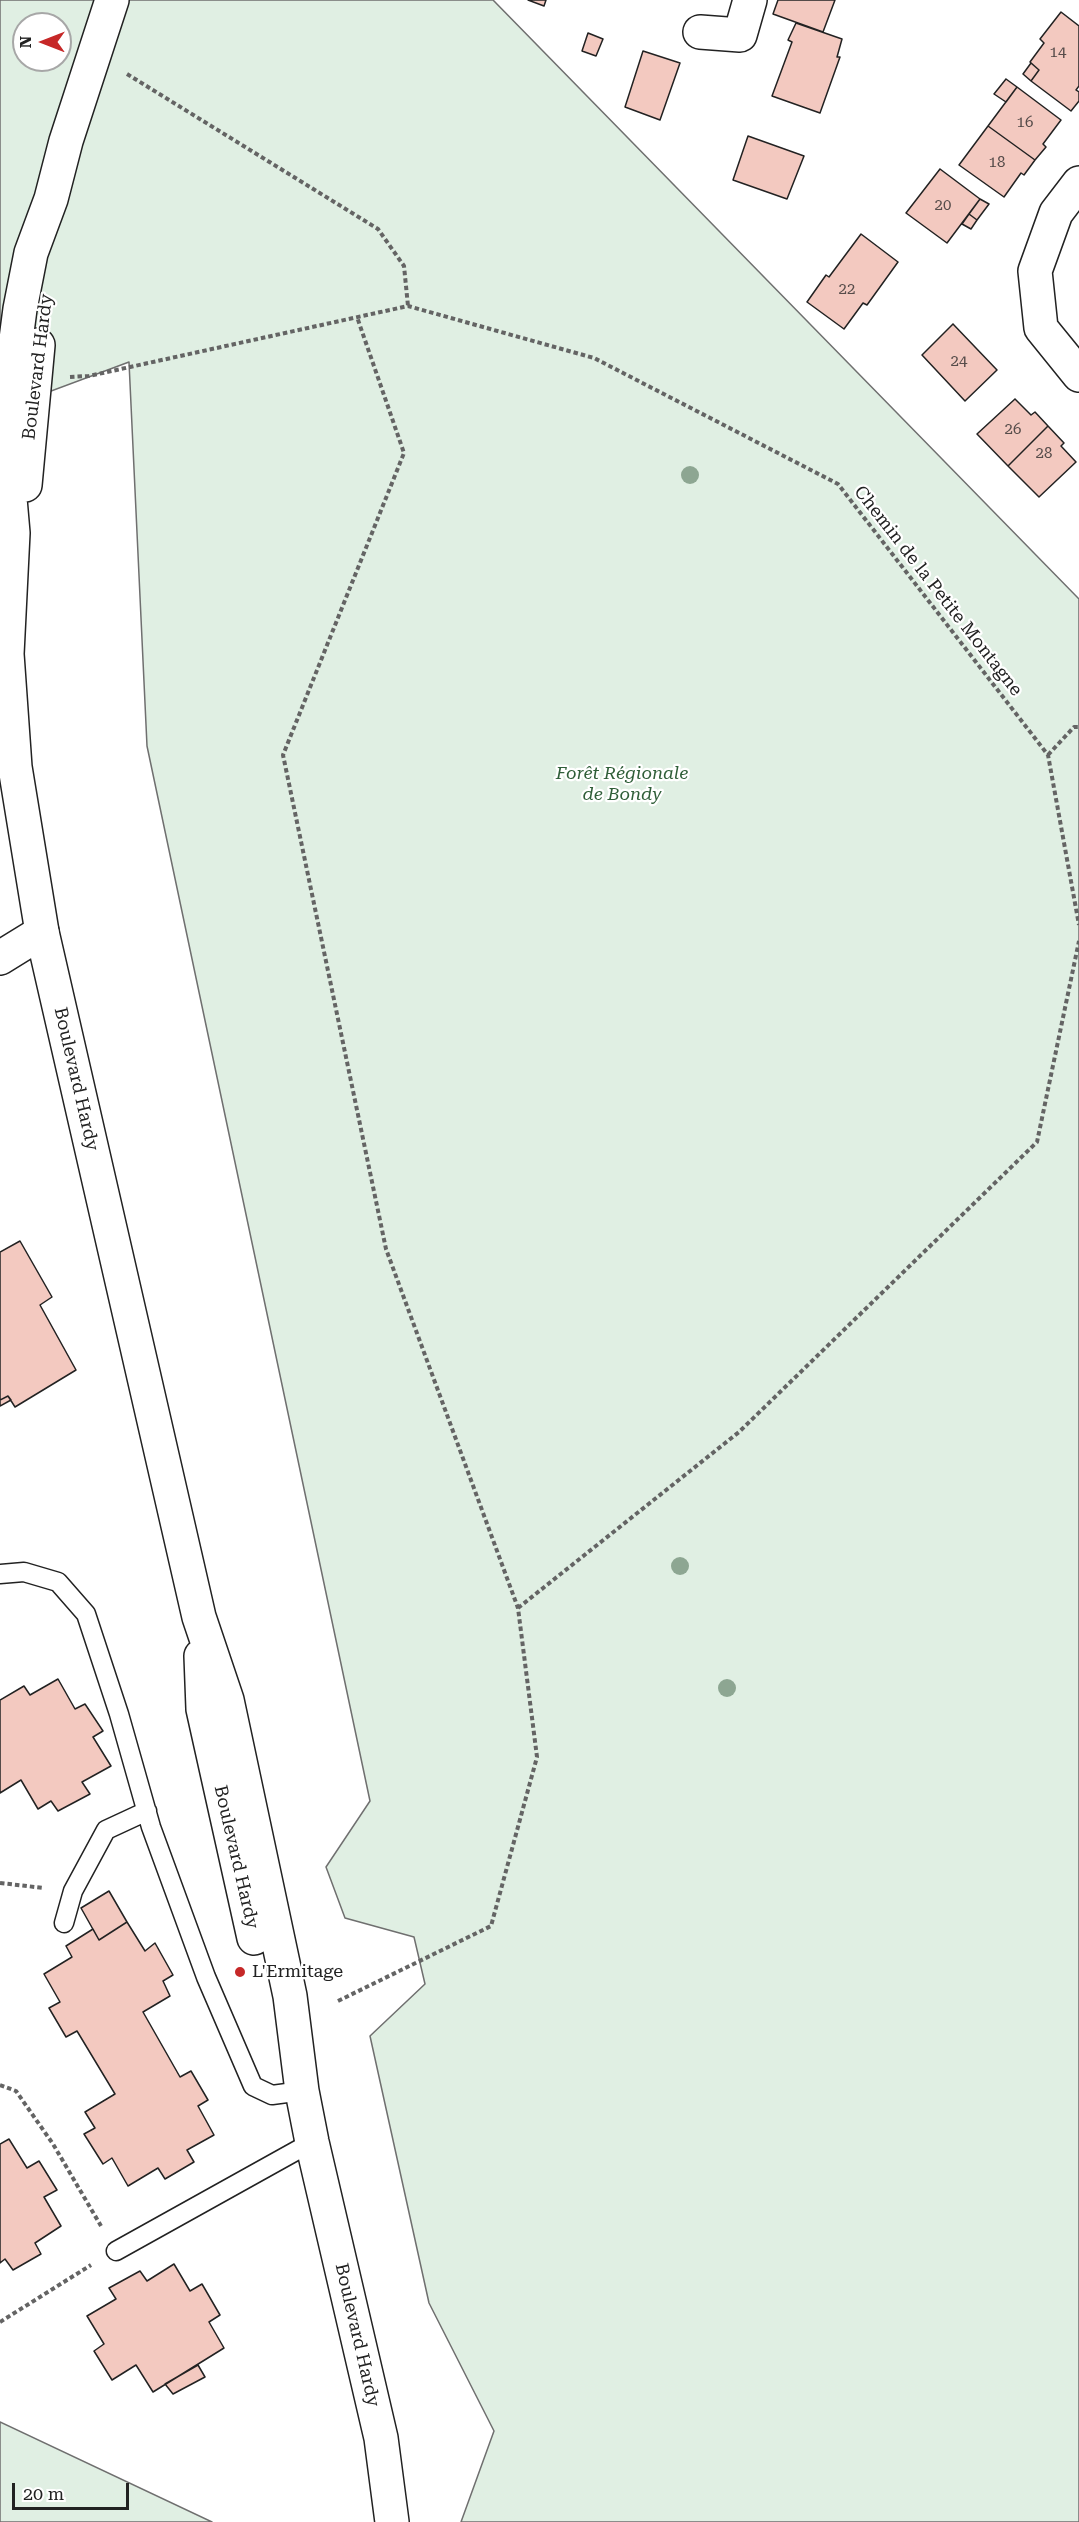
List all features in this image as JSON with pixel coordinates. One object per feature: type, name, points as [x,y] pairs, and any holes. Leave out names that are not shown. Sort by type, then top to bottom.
[{"type":"street","name":"Boulevard Hardy","points":[[112,0],[51,200],[31,253],[20,309],[4,430],[7,654],[15,766],[42,932],[199,1617],[227,1700],[290,1996],[302,2091],[312,2142],[381,2438],[392,2522]]},
{"type":"street","points":[[700,32],[740,35],[750,0]]},
{"type":"street","points":[[1079,183],[1056,213],[1035,271],[1041,328],[1079,375]]},
{"type":"street","name":"Boulevard Hardy","points":[[6,534],[24,495],[34,376],[53,260],[51,200]]},
{"type":"street","points":[[0,958],[42,932]]},
{"type":"street","name":"Boulevard Hardy","points":[[381,2438],[414,2522]]},
{"type":"lane","points":[[0,1574],[24,1572],[58,1582],[86,1614],[119,1714],[147,1811],[206,1977],[253,2085],[272,2095],[302,2091]]},
{"type":"lane","points":[[64,1923],[73,1891],[106,1830],[147,1811]]},
{"type":"lane","points":[[116,2252],[312,2142]]},
{"type":"path","points":[[34,376],[89,376],[408,306],[404,266],[378,229],[112,65],[93,57]]},
{"type":"path","name":"Chemin de la Petite Montagne","points":[[408,306],[594,358],[838,484],[1048,755]]},
{"type":"path","points":[[338,2001],[491,1926],[537,1757],[518,1608],[386,1249],[283,755],[404,453],[357,317]]},
{"type":"path","points":[[1079,727],[1074,727],[1048,755],[1079,925]]},
{"type":"path","points":[[518,1608],[740,1432],[1036,1142],[1079,941]]},
{"type":"path","points":[[0,1883],[73,1891]]},
{"type":"path","points":[[0,2085],[16,2091],[53,2144],[116,2252],[73,2275],[0,2322]]},
{"type":"green space","name":"Forêt Régionale de Bondy","points":[[0,0],[493,0],[1079,599],[1079,2522],[461,2522],[494,2431],[429,2303],[370,2036],[425,1984],[414,1937],[345,1918],[326,1867],[370,1801],[147,746],[129,362],[0,410]]},
{"type":"green space","points":[[0,2422],[212,2522],[0,2522]]},
{"type":"building","points":[[528,0],[546,0],[544,6]]},
{"type":"building","points":[[778,0],[835,0],[823,32],[773,14]]},
{"type":"building","points":[[1061,12],[1079,26],[1079,86],[1076,90],[1079,92],[1079,101],[1071,111],[1031,81],[1039,70],[1030,62],[1044,43],[1040,39]]},
{"type":"building","points":[[796,23],[842,39],[837,57],[840,57],[820,113],[772,96],[792,42],[788,40]]},
{"type":"building","points":[[588,33],[603,39],[596,56],[582,51]]},
{"type":"building","points":[[643,51],[680,63],[660,120],[625,107]]},
{"type":"building","points":[[1031,63],[1039,70],[1031,81],[1023,74]]},
{"type":"building","points":[[1006,79],[1017,87],[1006,102],[994,94]]},
{"type":"building","points":[[1017,87],[1061,120],[1043,144],[1046,147],[1035,160],[988,126]]},
{"type":"building","points":[[988,126],[1035,160],[1024,175],[1021,173],[1004,197],[959,165]]},
{"type":"building","points":[[748,136],[804,156],[787,199],[733,180]]},
{"type":"building","points":[[940,169],[980,199],[947,243],[906,213]]},
{"type":"building","points":[[980,199],[989,204],[977,220],[969,214]]},
{"type":"building","points":[[969,214],[977,220],[971,229],[962,224]]},
{"type":"building","points":[[861,234],[898,262],[867,305],[863,303],[844,329],[807,302],[826,275],[829,277]]},
{"type":"building","points":[[953,324],[997,370],[965,401],[922,355]]},
{"type":"building","points":[[1015,399],[1031,415],[1035,412],[1048,426],[1008,466],[977,434]]},
{"type":"building","points":[[1048,426],[1064,443],[1061,446],[1076,462],[1039,497],[1008,466]]},
{"type":"building","points":[[20,1241],[52,1297],[40,1305],[76,1370],[15,1407],[8,1396],[0,1400],[0,1252]]},
{"type":"building","points":[[8,1396],[11,1400],[0,1406],[0,1400]]},
{"type":"building","points":[[58,1679],[75,1709],[85,1704],[103,1731],[93,1737],[111,1766],[82,1782],[90,1794],[58,1811],[51,1801],[38,1809],[21,1780],[0,1793],[0,1700],[24,1686],[30,1695]]},
{"type":"building","points":[[109,1891],[127,1922],[99,1940],[81,1908]]},
{"type":"building","points":[[127,1922],[145,1951],[155,1943],[173,1975],[163,1981],[170,1996],[143,2012],[180,2077],[191,2071],[208,2100],[198,2106],[214,2135],[187,2150],[194,2162],[165,2179],[158,2168],[128,2186],[112,2158],[103,2164],[84,2134],[95,2128],[85,2112],[115,2094],[77,2031],[66,2037],[49,2008],[60,2002],[44,1974],[72,1957],[66,1946],[93,1929],[99,1940]]},
{"type":"building","points":[[9,2139],[27,2168],[39,2161],[57,2190],[44,2197],[61,2226],[35,2243],[41,2254],[13,2270],[5,2259],[0,2263],[0,2144]]},
{"type":"building","points":[[174,2264],[190,2291],[202,2284],[220,2315],[209,2322],[224,2348],[153,2392],[136,2365],[112,2380],[94,2351],[104,2344],[87,2316],[116,2299],[109,2288],[140,2271],[147,2281]]},
{"type":"building","points":[[198,2365],[205,2377],[173,2394],[165,2384]]},
{"type":"place","name":"L'Ermitage","points":[[240,1972]]}]
